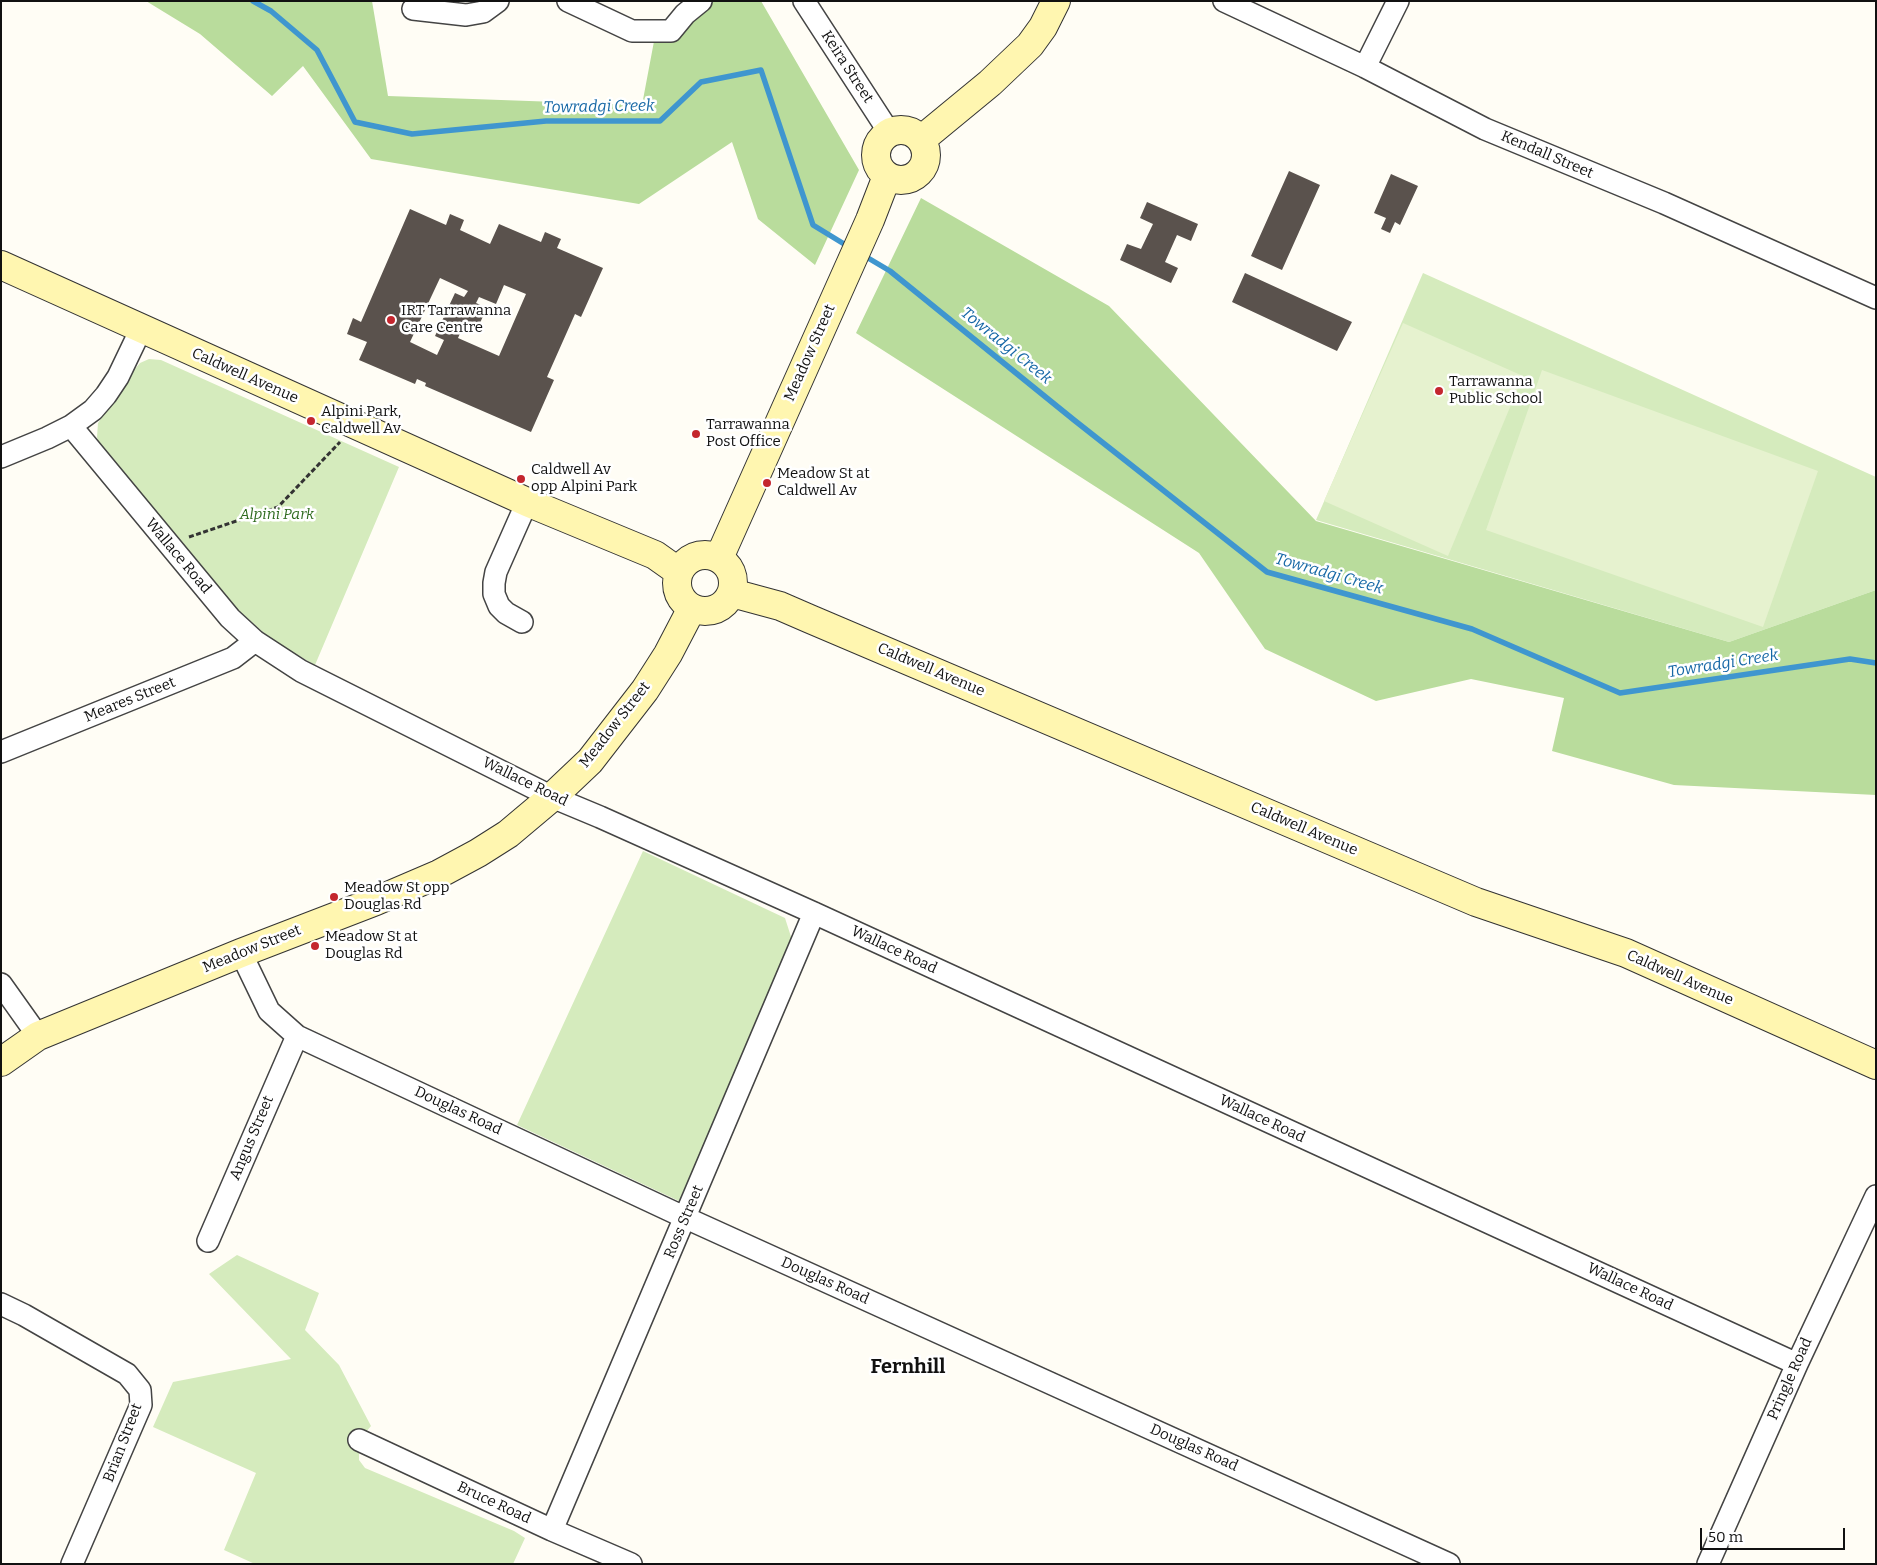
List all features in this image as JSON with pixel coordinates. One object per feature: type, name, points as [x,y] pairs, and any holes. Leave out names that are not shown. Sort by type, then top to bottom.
[{"type":"main road","points":[[922,140],[996,77],[1030,45],[1043,27],[1056,1]]},
{"type":"main road","points":[[901,129],[909,130],[922,140],[927,156],[925,165],[920,172],[904,180],[887,176],[881,170],[876,155],[877,147],[880,140],[889,132],[901,129]]},
{"type":"main road","name":"Meadow Street","points":[[719,558],[870,220],[887,176]]},
{"type":"main road","name":"Caldwell Avenue","points":[[1,266],[527,502],[655,555],[679,572]]},
{"type":"main road","points":[[700,554],[710,554],[727,564],[734,583],[732,593],[727,602],[717,609],[708,611],[692,608],[680,596],[677,586],[679,572],[688,560],[700,554]]},
{"type":"main road","name":"Caldwell Avenue","points":[[732,593],[780,606],[810,618],[1476,902],[1626,953],[1876,1065]]},
{"type":"main road","name":"Meadow Street","points":[[1,1062],[38,1036],[439,874],[508,834],[552,797],[590,761],[645,690],[668,654],[692,608]]},
{"type":"street","points":[[414,9],[466,16],[483,12],[498,1]]},
{"type":"street","points":[[568,1],[632,30],[671,31],[701,1]]},
{"type":"street","name":"Keira Street","points":[[804,1],[889,132]]},
{"type":"street","name":"Kendall Street","points":[[1224,1],[1365,67],[1485,128],[1664,204],[1876,298]]},
{"type":"street","points":[[1365,67],[1398,1]]},
{"type":"street","points":[[1,456],[47,438],[71,426],[93,410],[106,396],[118,377],[141,329]]},
{"type":"street","name":"Wallace Road","points":[[71,426],[230,618],[255,642],[301,671],[552,797],[814,913],[1797,1364]]},
{"type":"street","points":[[522,622],[506,613],[499,606],[494,594],[494,583],[496,572],[527,502]]},
{"type":"street","name":"Meares Street","points":[[1,752],[233,658],[255,642]]},
{"type":"street","name":"Ross Street","points":[[552,1530],[814,913]]},
{"type":"street","name":"Douglas Road","points":[[241,953],[269,1011],[297,1036],[686,1218],[1449,1564]]},
{"type":"street","points":[[1,984],[38,1036]]},
{"type":"street","name":"Angus Street","points":[[208,1241],[297,1036]]},
{"type":"street","name":"Pringle Road","points":[[1708,1564],[1797,1364],[1876,1196]]},
{"type":"street","name":"Brian Street","points":[[1,1304],[24,1315],[127,1374],[140,1390],[141,1405],[72,1564]]},
{"type":"street","name":"Bruce Road","points":[[358,1440],[552,1530],[631,1564]]},
{"type":"path","points":[[194,536],[278,507],[333,450]]},
{"type":"green space","points":[[146,1],[372,1],[388,96],[642,105],[655,36],[701,1],[761,1],[859,170],[815,265],[758,219],[732,142],[639,204],[371,159],[303,66],[272,96],[200,34]]},
{"type":"green space","points":[[921,198],[1109,306],[1316,521],[1729,642],[1876,590],[1876,795],[1674,785],[1552,751],[1564,698],[1471,679],[1376,701],[1265,649],[1199,553],[856,333]]},
{"type":"green space","points":[[1423,273],[1876,477],[1876,590],[1729,642],[1316,520]]},
{"type":"green space","points":[[1403,323],[1523,376],[1448,556],[1324,501]]},
{"type":"green space","name":"Alpini Park","points":[[149,359],[161,360],[399,467],[315,665],[273,641],[226,599],[99,447],[97,437],[98,423],[134,370],[140,363]]},
{"type":"green space","points":[[1542,370],[1818,471],[1763,627],[1486,530]]},
{"type":"green space","points":[[643,851],[785,918],[793,943],[679,1201],[517,1125]]},
{"type":"green space","points":[[237,1255],[319,1293],[305,1330],[339,1365],[371,1426],[359,1440],[359,1460],[365,1468],[514,1531],[525,1538],[513,1564],[255,1564],[224,1550],[256,1473],[153,1427],[173,1382],[291,1359],[209,1274]]},
{"type":"building","points":[[1289,171],[1320,185],[1282,270],[1251,256]]},
{"type":"building","points":[[1391,174],[1418,186],[1400,225],[1395,222],[1390,233],[1381,229],[1386,218],[1374,213]]},
{"type":"building","points":[[1147,202],[1198,224],[1191,241],[1177,235],[1165,262],[1178,268],[1171,283],[1120,260],[1127,244],[1141,249],[1153,224],[1140,218]]},
{"type":"building","name":"IRT Tarrawanna Care Centre","points":[[410,209],[446,225],[450,214],[464,220],[460,230],[490,244],[499,224],[541,242],[545,232],[561,239],[557,248],[603,268],[581,317],[575,314],[547,377],[554,380],[531,432],[425,386],[426,383],[417,379],[415,384],[359,360],[367,342],[347,334],[353,318],[361,322]],"holes":[[[440,278],[468,291],[464,297],[455,293],[435,336],[444,340],[437,355],[410,342]],[[504,285],[526,294],[499,356],[458,338],[467,322],[478,327],[487,308],[476,303],[479,297],[496,304]]]},
{"type":"building","points":[[1245,273],[1352,322],[1337,351],[1232,302]]},
{"type":"waterway","name":"Towradgi Creek","points":[[253,1],[271,11],[317,50],[355,122],[412,134],[546,121],[660,121],[701,82],[761,70],[813,225],[849,247]]},
{"type":"waterway","name":"Towradgi Creek","points":[[863,255],[890,271],[1074,420],[1267,572],[1472,629],[1620,693],[1850,659],[1876,663]]},
{"type":"place","name":"IRT Tarrawanna Care Centre","points":[[391,320]]},
{"type":"place","name":"Tarrawanna Public School","points":[[1439,391]]},
{"type":"place","name":"Alpini Park, Caldwell Av","points":[[311,421]]},
{"type":"place","name":"Tarrawanna Post Office","points":[[696,434]]},
{"type":"place","name":"Caldwell Av opp Alpini Park","points":[[521,479]]},
{"type":"place","name":"Meadow St at Caldwell Av","points":[[767,483]]},
{"type":"place","name":"Meadow St opp Douglas Rd","points":[[334,897]]},
{"type":"place","name":"Meadow St at Douglas Rd","points":[[315,946]]},
{"type":"district","name":"Fernhill","points":[[908,1367]]}]
